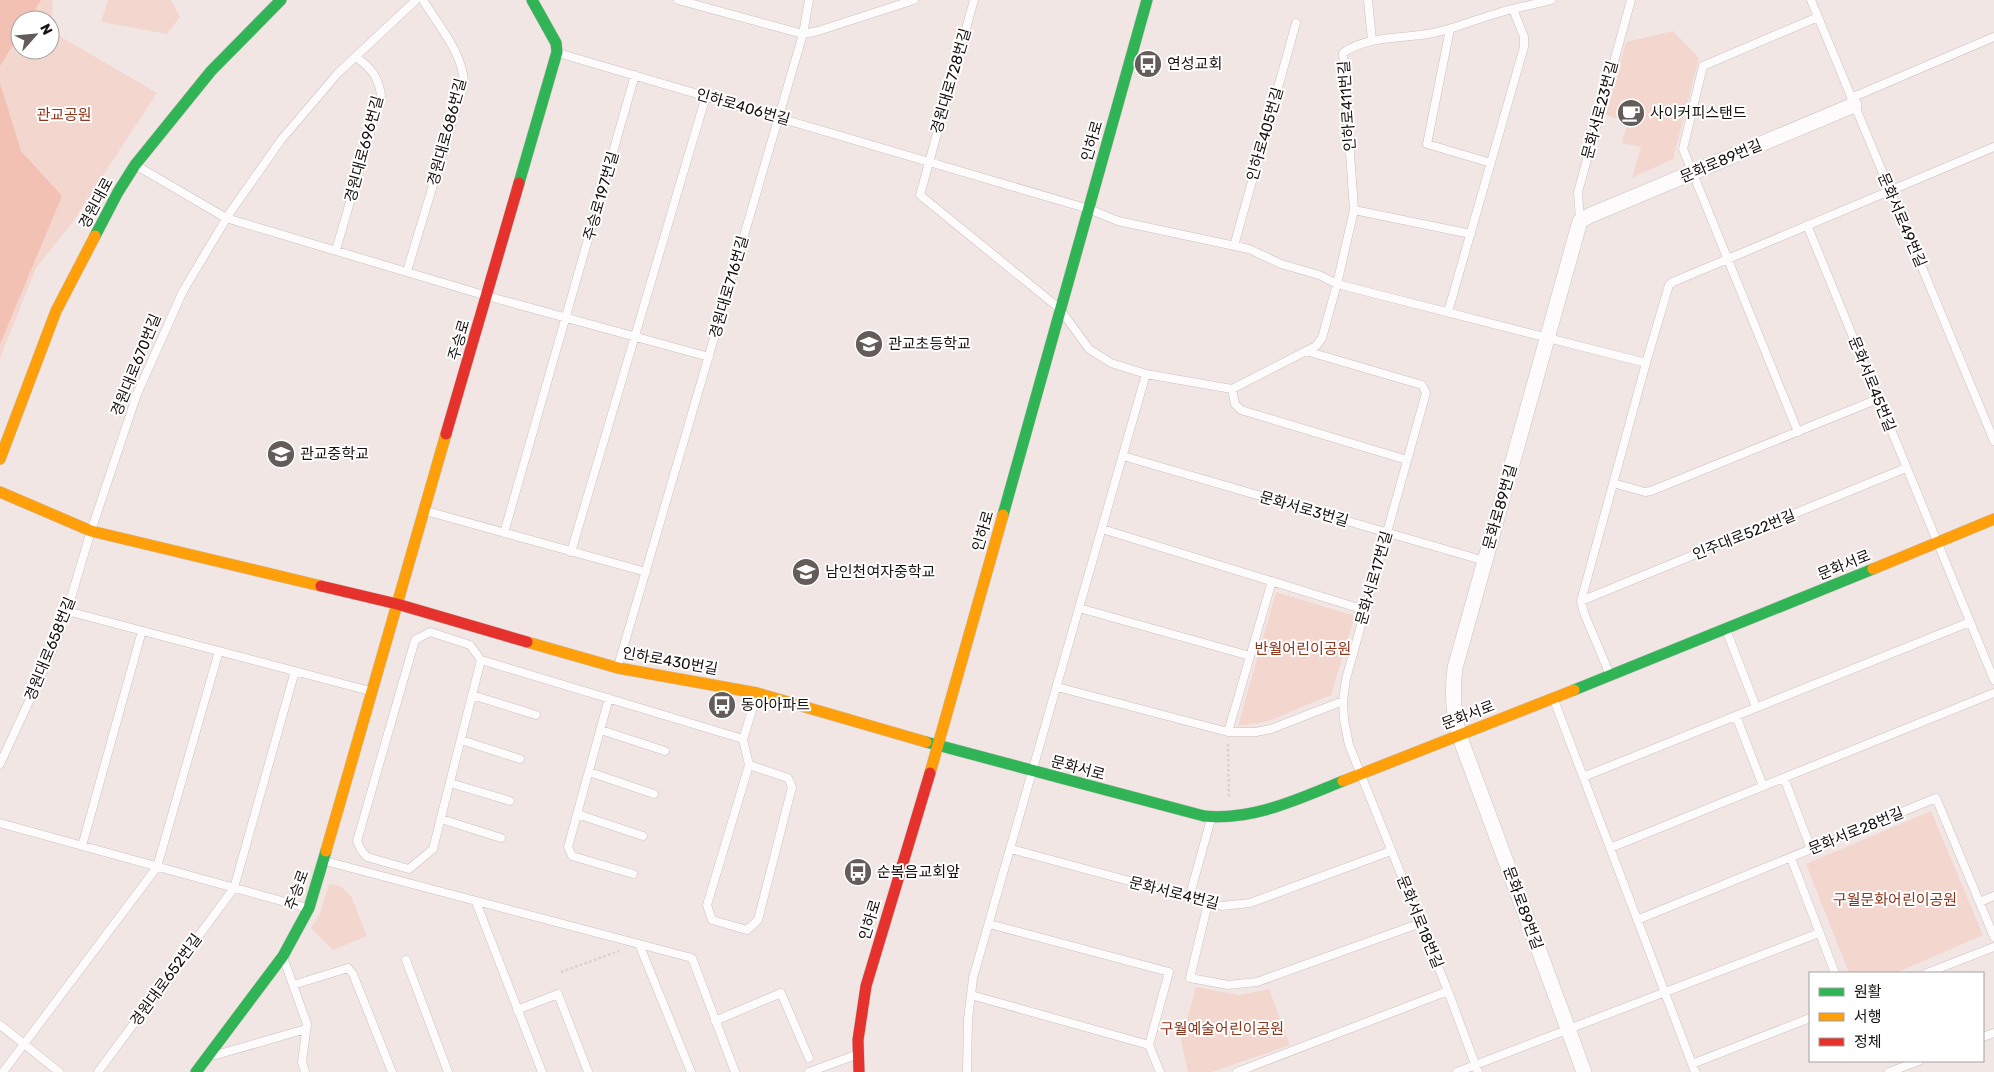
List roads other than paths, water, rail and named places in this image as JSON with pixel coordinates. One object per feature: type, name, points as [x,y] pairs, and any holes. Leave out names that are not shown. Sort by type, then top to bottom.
[{"type":"street","name":"경원대로","points":[[0,459],[56,311],[118,192],[135,166],[211,71],[281,0]]},
{"type":"street","points":[[532,0],[556,43],[557,52]]},
{"type":"street","name":"인하로","points":[[859,1072],[858,1054],[866,986],[938,746],[1147,0]]},
{"type":"street","name":"주승로","points":[[196,1072],[208,1061],[283,956],[309,908],[557,52]]},
{"type":"street","name":"문화로89번길","points":[[1584,1072],[1459,735],[1454,716],[1452,692],[1455,668],[1580,221],[1590,214],[1693,172],[1853,101]]},
{"type":"street","points":[[0,492],[91,531],[397,604]]},
{"type":"street","name":"문화서로","points":[[938,746],[1211,818],[1229,818],[1282,805],[1359,773],[1726,630],[1994,519]]},
{"type":"street","name":"인하로430번길","points":[[397,604],[618,668],[757,693],[938,746]]},
{"type":"lane","points":[[226,218],[281,140],[338,73],[416,0]]},
{"type":"lane","name":"경원대로686번길","points":[[406,271],[464,83],[463,71],[457,55],[423,0]]},
{"type":"lane","points":[[678,0],[708,4],[803,34],[818,31],[914,0]]},
{"type":"lane","name":"경원대로716번길","points":[[618,668],[803,34],[809,0]]},
{"type":"lane","name":"경원대로728번길","points":[[929,162],[974,0]]},
{"type":"lane","points":[[1368,0],[1372,41]]},
{"type":"lane","name":"인하로411번길","points":[[1232,389],[1316,346],[1322,338],[1354,210],[1343,53],[1348,49],[1372,41],[1432,34],[1513,9],[1551,0]]},
{"type":"lane","name":"문화서로23번길","points":[[1580,221],[1578,192],[1631,0]]},
{"type":"lane","name":"문화서로49번길","points":[[1810,0],[1994,441]]},
{"type":"lane","points":[[1448,312],[1524,47],[1524,37],[1513,9]]},
{"type":"lane","points":[[1798,432],[1683,149],[1703,66],[1818,17]]},
{"type":"lane","name":"인하로405번길","points":[[1234,246],[1296,23]]},
{"type":"lane","points":[[1450,29],[1427,144],[1491,163]]},
{"type":"lane","points":[[1853,101],[1994,37]]},
{"type":"lane","name":"인하로406번길","points":[[557,52],[1089,209]]},
{"type":"lane","name":"경원대로696번길","points":[[336,250],[381,95],[379,81],[367,65],[356,56]]},
{"type":"lane","name":"주승로197번길","points":[[504,533],[635,75]]},
{"type":"lane","points":[[571,552],[706,96]]},
{"type":"lane","points":[[1610,676],[1581,601],[1669,285],[1994,147]]},
{"type":"lane","points":[[929,162],[920,194],[1060,309],[1089,349],[1111,363],[1146,374],[1232,389],[1235,404],[1241,410],[1407,460]]},
{"type":"lane","points":[[135,166],[226,218],[487,296],[708,357]]},
{"type":"lane","points":[[1089,209],[1118,221],[1249,249],[1281,264],[1318,275],[1337,284],[1646,363]]},
{"type":"lane","points":[[1354,210],[1471,234]]},
{"type":"lane","name":"경원대로670번길","points":[[91,531],[137,394],[183,291],[226,218]]},
{"type":"lane","name":"문화서로45번길","points":[[1807,225],[1994,680]]},
{"type":"lane","name":"문화서로17번길","points":[[1306,351],[1422,385],[1426,393],[1346,679],[1343,701],[1344,720],[1349,745],[1359,773]]},
{"type":"lane","points":[[967,1072],[966,1039],[973,978],[1146,374]]},
{"type":"lane","points":[[1613,483],[1645,492],[1651,491],[1878,399]]},
{"type":"lane","name":"문화서로3번길","points":[[1123,456],[1485,561]]},
{"type":"lane","name":"인주대로522번길","points":[[1581,601],[1906,468]]},
{"type":"lane","points":[[425,511],[646,572]]},
{"type":"lane","points":[[1102,529],[1365,610]]},
{"type":"lane","name":"경원대로658번길","points":[[0,764],[50,656],[67,611],[91,531]]},
{"type":"lane","points":[[1228,732],[1272,581]]},
{"type":"lane","points":[[1079,608],[1250,656]]},
{"type":"lane","points":[[67,611],[372,691]]},
{"type":"lane","points":[[1583,777],[1970,622]]},
{"type":"lane","points":[[1726,630],[1756,707]]},
{"type":"lane","points":[[82,846],[142,631]]},
{"type":"lane","points":[[481,660],[433,849],[409,869],[367,856],[361,850],[357,840],[415,640],[430,632],[470,645],[481,660],[743,739]]},
{"type":"lane","points":[[3,1072],[157,867],[219,651]]},
{"type":"lane","points":[[234,888],[295,671]]},
{"type":"lane","points":[[1057,687],[1228,732],[1256,732],[1271,729],[1343,701]]},
{"type":"lane","points":[[749,765],[788,778],[792,787],[758,920],[747,930],[712,920],[707,905],[749,765],[743,739],[757,693]]},
{"type":"lane","points":[[1610,848],[1994,693]]},
{"type":"lane","points":[[472,695],[536,715]]},
{"type":"lane","points":[[609,698],[568,848],[572,856],[633,874]]},
{"type":"lane","points":[[1553,698],[1695,1072]]},
{"type":"lane","points":[[1736,716],[1763,786]]},
{"type":"lane","points":[[601,730],[665,751]]},
{"type":"lane","points":[[461,740],[520,759]]},
{"type":"lane","points":[[589,772],[654,794]]},
{"type":"lane","name":"문화서로18번길","points":[[1359,773],[1421,923],[1477,1069]]},
{"type":"lane","points":[[1784,778],[1811,849]]},
{"type":"lane","points":[[450,783],[510,801]]},
{"type":"lane","name":"문화서로28번길","points":[[1638,920],[1936,798],[1994,937]]},
{"type":"lane","points":[[577,814],[643,836]]},
{"type":"lane","points":[[1189,898],[1211,818]]},
{"type":"lane","points":[[441,819],[501,838]]},
{"type":"lane","points":[[0,823],[309,908]]},
{"type":"lane","name":"문화서로4번길","points":[[1011,849],[1222,906],[1250,903],[1391,851]]},
{"type":"lane","points":[[1791,858],[1835,972]]},
{"type":"lane","points":[[323,860],[692,958],[735,1072]]},
{"type":"lane","name":"경원대로652번길","points":[[98,1072],[234,888]]},
{"type":"lane","points":[[1980,902],[1994,896]]},
{"type":"lane","points":[[476,902],[542,1072]]},
{"type":"lane","points":[[1208,903],[1190,978],[1228,985],[1257,982],[1421,923]]},
{"type":"lane","points":[[989,924],[1169,972],[1149,1045],[1160,1072]]},
{"type":"lane","points":[[1457,1072],[1477,1069],[1568,1029],[1820,932]]},
{"type":"lane","points":[[639,944],[691,1072]]},
{"type":"lane","points":[[1930,972],[1994,947]]},
{"type":"lane","points":[[283,956],[307,1024],[302,1062],[305,1072]]},
{"type":"lane","points":[[406,960],[448,1072]]},
{"type":"lane","points":[[293,985],[348,968],[353,974],[392,1072]]},
{"type":"lane","points":[[1236,1072],[1448,992]]},
{"type":"lane","points":[[715,1021],[780,993],[809,1058]]},
{"type":"lane","points":[[517,1010],[558,994],[588,1072]]},
{"type":"lane","points":[[971,995],[1149,1045]]},
{"type":"lane","points":[[1692,1064],[1809,1018]]},
{"type":"lane","points":[[0,1025],[59,1072]]},
{"type":"lane","points":[[208,1061],[306,1029]]},
{"type":"lane","points":[[809,1072],[858,1054]]},
{"type":"lane","points":[[1892,1071],[1916,1062]]},
{"type":"place","name":"연성교회","points":[[1148,64]]},
{"type":"place","name":"사이커피스탠드","points":[[1631,113]]},
{"type":"place","name":"관교초등학교","points":[[869,344]]},
{"type":"place","name":"관교중학교","points":[[281,454]]},
{"type":"place","name":"남인천여자중학교","points":[[806,572]]},
{"type":"place","name":"동아아파트","points":[[722,705]]},
{"type":"place","name":"순복음교회앞","points":[[858,872]]},
{"type":"park label","name":"관교공원","points":[[64,115]]},
{"type":"park label","name":"반월어린이공원","points":[[1303,649]]},
{"type":"park label","name":"구월문화어린이공원","points":[[1895,900]]},
{"type":"park label","name":"구월예술어린이공원","points":[[1222,1029]]}]
